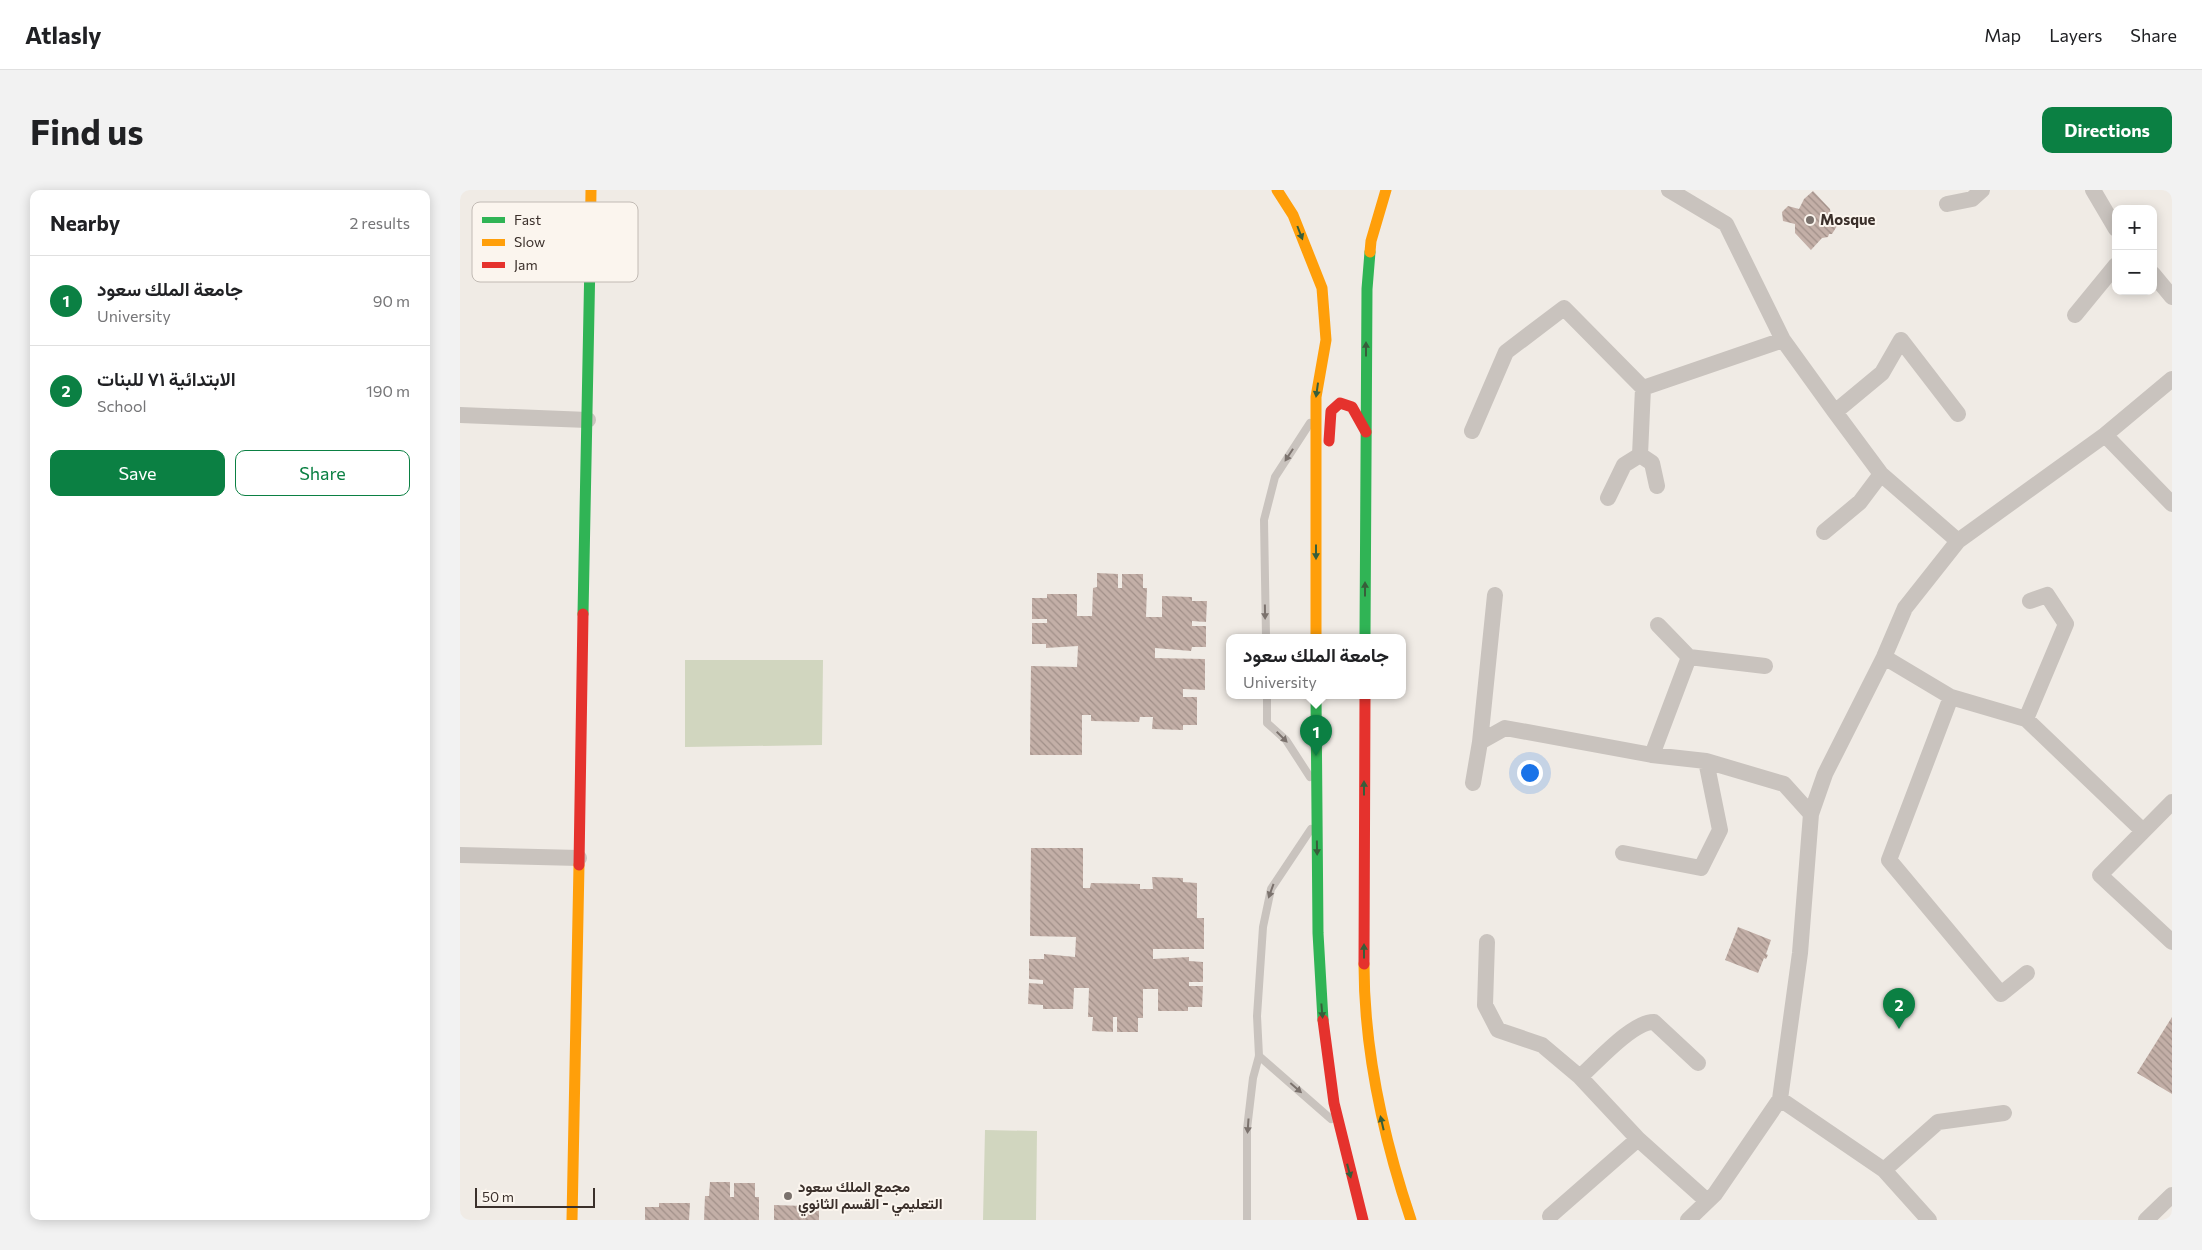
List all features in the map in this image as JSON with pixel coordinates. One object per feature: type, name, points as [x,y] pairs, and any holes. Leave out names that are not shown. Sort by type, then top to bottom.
[{"type":"street","points":[[1277,190],[1293,215],[1322,288],[1326,340],[1316,396],[1316,634]]},
{"type":"street","points":[[1365,634],[1366,325],[1369,259],[1378,214],[1386,190]]},
{"type":"street","points":[[1669,190],[1726,224],[1784,340],[1835,412],[1881,474],[1958,541]]},
{"type":"street","points":[[1947,204],[1972,199],[1982,190]]},
{"type":"street","points":[[2094,190],[2112,222]]},
{"type":"street","points":[[2075,315],[2112,270]]},
{"type":"street","points":[[2157,279],[2172,297]]},
{"type":"street","points":[[572,1220],[590,282]]},
{"type":"street","points":[[1472,431],[1506,352],[1564,308],[1642,388],[1640,455]]},
{"type":"street","points":[[1642,388],[1784,340]]},
{"type":"street","points":[[1835,412],[1882,373],[1901,340],[1958,414]]},
{"type":"street","points":[[1688,1220],[1706,1200],[1715,1194],[1780,1099],[1800,953],[1811,814],[1825,774],[1884,657],[1905,608],[1958,541],[2105,436],[2172,379]]},
{"type":"street","points":[[1316,482],[1329,449],[1330,416],[1334,406],[1340,403],[1352,408],[1366,432]]},
{"type":"street","points":[[460,415],[588,420]]},
{"type":"street","points":[[2105,436],[2172,504]]},
{"type":"street","points":[[1640,455],[1652,463],[1657,486]]},
{"type":"street","points":[[1608,498],[1624,465],[1640,455]]},
{"type":"street","points":[[1824,532],[1860,502],[1881,474]]},
{"type":"street","points":[[1473,782],[1480,742],[1495,595]]},
{"type":"street","points":[[2026,718],[2066,624],[2047,595],[2030,601]]},
{"type":"street","points":[[1658,625],[1689,657],[1765,666]]},
{"type":"street","points":[[1652,756],[1689,657]]},
{"type":"street","points":[[1884,657],[1951,697],[2026,718],[2143,831]]},
{"type":"street","points":[[1951,697],[1889,860],[2001,994],[2027,973]]},
{"type":"street","points":[[1316,699],[1322,1012],[1326,1056],[1339,1126],[1363,1220]]},
{"type":"street","points":[[1365,699],[1364,999],[1368,1044],[1378,1106],[1393,1169],[1411,1220]]},
{"type":"street","points":[[1480,742],[1505,728],[1652,756],[1706,761],[1784,784],[1811,814]]},
{"type":"street","points":[[1623,853],[1701,868],[1720,830],[1706,761]]},
{"type":"street","points":[[2169,948],[2100,875],[2172,802]]},
{"type":"street","points":[[460,855],[579,858]]},
{"type":"street","points":[[1487,942],[1485,1004],[1498,1030],[1542,1045],[1580,1077],[1638,1139],[1706,1200]]},
{"type":"street","points":[[1580,1077],[1634,1030],[1649,1022],[1654,1022],[1698,1064]]},
{"type":"street","points":[[1780,1099],[1884,1170],[1929,1220]]},
{"type":"street","points":[[1884,1170],[1938,1122],[2004,1113]]},
{"type":"street","points":[[1550,1216],[1638,1139]]},
{"type":"street","points":[[2146,1220],[2172,1195]]},
{"type":"lane","points":[[1266,634],[1264,520],[1275,477],[1316,415]]},
{"type":"lane","points":[[1267,699],[1267,724],[1286,740],[1317,786]]},
{"type":"lane","points":[[1247,1220],[1247,1129],[1253,1078],[1259,1056],[1257,1016],[1263,927],[1271,888],[1317,821]]},
{"type":"lane","points":[[1259,1056],[1339,1126]]},
{"type":"green space","points":[[685,660],[823,660],[822,745],[685,747]]},
{"type":"green space","points":[[985,1130],[1037,1131],[1036,1220],[983,1220]]},
{"type":"building","name":"Mosque","points":[[1813,191],[1830,209],[1831,216],[1836,220],[1834,225],[1837,226],[1832,234],[1822,238],[1811,250],[1795,233],[1795,224],[1783,221],[1782,212],[1788,206],[1799,209],[1804,199]]},
{"type":"building","points":[[1097,573],[1118,574],[1118,588],[1122,588],[1122,574],[1143,574],[1143,588],[1147,588],[1146,617],[1162,617],[1162,596],[1192,597],[1192,601],[1207,601],[1206,622],[1192,621],[1192,626],[1206,626],[1206,647],[1192,647],[1191,651],[1155,648],[1155,658],[1205,659],[1205,690],[1183,689],[1183,697],[1197,697],[1197,725],[1183,725],[1183,730],[1152,729],[1153,717],[1140,717],[1139,722],[1091,721],[1091,715],[1082,715],[1082,755],[1030,755],[1031,666],[1077,667],[1078,646],[1046,648],[1046,644],[1032,644],[1032,623],[1047,623],[1047,619],[1032,619],[1032,598],[1047,598],[1047,594],[1077,594],[1077,616],[1092,616],[1093,588],[1097,587]]},
{"type":"building","points":[[1031,848],[1083,848],[1083,888],[1090,888],[1091,883],[1140,884],[1140,889],[1153,889],[1152,877],[1183,878],[1183,882],[1197,883],[1197,918],[1204,918],[1204,949],[1153,949],[1153,959],[1189,957],[1189,961],[1203,962],[1203,982],[1189,982],[1189,986],[1203,986],[1202,1007],[1188,1007],[1188,1011],[1158,1011],[1158,989],[1143,989],[1143,1018],[1138,1018],[1138,1032],[1117,1032],[1117,1017],[1113,1017],[1113,1032],[1092,1031],[1093,1017],[1088,1017],[1089,988],[1074,988],[1073,1009],[1043,1009],[1043,1005],[1028,1004],[1029,983],[1043,984],[1043,980],[1029,979],[1029,959],[1044,959],[1044,954],[1075,957],[1076,937],[1030,936]]},
{"type":"building","points":[[1738,927],[1771,940],[1766,954],[1768,955],[1766,959],[1764,958],[1758,973],[1725,960]]},
{"type":"building","points":[[2172,1017],[2172,1094],[2137,1073]]},
{"type":"building","points":[[710,1182],[730,1182],[730,1197],[734,1197],[734,1183],[755,1183],[755,1197],[759,1197],[759,1220],[704,1220],[705,1196],[709,1196]]},
{"type":"building","points":[[659,1203],[690,1203],[689,1220],[645,1220],[645,1207],[659,1207]]},
{"type":"building","points":[[774,1205],[805,1206],[805,1210],[819,1210],[819,1220],[774,1220]]},
{"type":"traffic: fast","points":[[1365,634],[1367,289],[1370,252]]},
{"type":"traffic: fast","points":[[583,614],[590,282]]},
{"type":"traffic: fast","points":[[1316,699],[1318,933],[1323,1020]]},
{"type":"traffic: slow","points":[[591,190],[591,202]]},
{"type":"traffic: slow","points":[[1277,190],[1293,215],[1322,288],[1326,340],[1316,397],[1316,634]]},
{"type":"traffic: slow","points":[[1370,252],[1371,241],[1386,190]]},
{"type":"traffic: slow","points":[[572,1220],[579,865]]},
{"type":"traffic: slow","points":[[1364,964],[1367,1029],[1371,1062],[1384,1126],[1411,1220]]},
{"type":"traffic: jam","points":[[1329,441],[1331,411],[1340,403],[1352,407],[1366,432]]},
{"type":"traffic: jam","points":[[579,865],[583,614]]},
{"type":"traffic: jam","points":[[1364,964],[1365,699]]},
{"type":"traffic: jam","points":[[1323,1020],[1334,1103],[1363,1220]]},
{"type":"place","name":"Mosque","points":[[1810,220]]},
{"type":"place","name":"جامعة الملك سعود","points":[[1316,756]]},
{"type":"place","name":"الابتدائية ٧١ للبنات","points":[[1899,1029]]},
{"type":"place","name":"مجمع الملك سعود التعليمي - القسم الثانوي","points":[[788,1196]]}]
